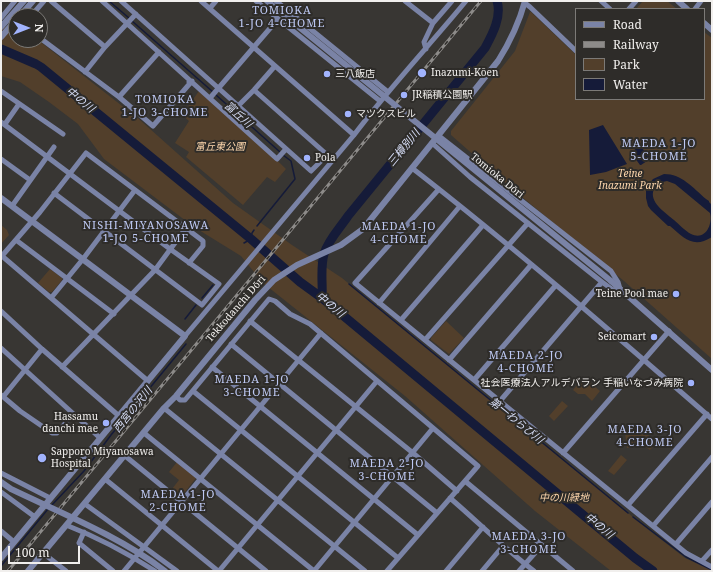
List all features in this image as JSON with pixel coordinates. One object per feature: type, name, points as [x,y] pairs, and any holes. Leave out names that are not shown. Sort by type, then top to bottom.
[{"type":"street","points":[[1,18],[15,1]]},
{"type":"street","points":[[1,27],[24,1]]},
{"type":"street","points":[[51,1],[105,47]]},
{"type":"street","points":[[102,1],[128,23],[190,82],[211,97],[277,159],[285,150]]},
{"type":"street","points":[[121,1],[285,150],[311,171],[327,155]]},
{"type":"street","points":[[201,1],[354,135]]},
{"type":"street","points":[[210,8],[216,1]]},
{"type":"street","points":[[256,1],[380,101]]},
{"type":"street","name":"Tomioka Dōri","points":[[266,1],[611,281],[712,370]]},
{"type":"street","points":[[276,1],[284,4],[388,92]]},
{"type":"street","points":[[405,1],[433,23]]},
{"type":"street","points":[[426,49],[424,42],[433,23],[451,1]]},
{"type":"street","points":[[1,558],[354,135],[380,101],[466,1]]},
{"type":"street","points":[[601,1],[609,8]]},
{"type":"street","points":[[678,1],[686,8]]},
{"type":"street","points":[[525,2],[575,50]]},
{"type":"street","name":"Tekkodanchi Dōri","points":[[28,571],[255,300],[274,280],[297,265],[341,245],[363,229],[501,57],[514,34],[525,2]]},
{"type":"street","points":[[85,72],[105,47],[135,15]]},
{"type":"street","points":[[211,97],[278,19]]},
{"type":"street","points":[[1,37],[8,29]]},
{"type":"street","points":[[48,44],[119,97],[153,126],[190,82]]},
{"type":"street","points":[[119,97],[159,52]]},
{"type":"street","points":[[238,106],[275,66]]},
{"type":"street","points":[[254,90],[333,160]]},
{"type":"street","points":[[1,91],[63,134]]},
{"type":"street","points":[[19,104],[3,123],[170,249],[219,284],[202,305],[54,194]]},
{"type":"street","points":[[432,143],[470,176],[602,282],[613,290],[620,289],[618,282],[611,271],[439,136]]},
{"type":"street","points":[[12,206],[54,147]]},
{"type":"street","points":[[148,381],[1,256],[32,221],[86,153],[204,240],[202,246],[190,263]]},
{"type":"street","points":[[1,159],[30,180]]},
{"type":"street","points":[[412,168],[582,306],[712,419]]},
{"type":"street","points":[[439,189],[355,283],[686,553],[712,567]]},
{"type":"street","points":[[51,298],[68,279],[135,190]]},
{"type":"street","points":[[1,198],[185,336]]},
{"type":"street","points":[[379,303],[460,206]]},
{"type":"street","points":[[425,340],[528,223]]},
{"type":"street","points":[[401,320],[483,225]]},
{"type":"street","points":[[62,367],[132,296],[155,270],[186,228]]},
{"type":"street","points":[[16,240],[114,314]]},
{"type":"street","points":[[449,360],[532,265]]},
{"type":"street","points":[[500,401],[602,282]]},
{"type":"street","points":[[474,380],[556,285]]},
{"type":"street","points":[[176,396],[180,400],[185,400],[268,299],[275,301],[290,314],[310,324],[321,333],[478,466],[387,571]]},
{"type":"street","points":[[1,311],[62,367],[119,416]]},
{"type":"street","points":[[250,321],[457,490]]},
{"type":"street","points":[[563,453],[669,331]]},
{"type":"street","points":[[124,571],[321,333]]},
{"type":"street","points":[[231,344],[437,513]]},
{"type":"street","points":[[1,348],[100,438]]},
{"type":"street","points":[[42,349],[2,396],[20,411],[52,433],[57,433],[73,414]]},
{"type":"street","points":[[212,367],[418,535]]},
{"type":"street","points":[[105,479],[218,571],[377,380]]},
{"type":"street","points":[[193,391],[398,558]]},
{"type":"street","points":[[164,408],[364,571]]},
{"type":"street","points":[[628,506],[706,414]]},
{"type":"street","points":[[144,432],[314,571],[433,428]]},
{"type":"street","points":[[124,455],[266,571]]},
{"type":"street","points":[[653,526],[712,457]]},
{"type":"street","points":[[1,473],[50,498]]},
{"type":"street","points":[[465,481],[573,571]]},
{"type":"street","points":[[1,482],[11,489],[115,539],[165,571]]},
{"type":"street","points":[[1,492],[35,517]]},
{"type":"street","points":[[450,498],[503,546],[534,571]]},
{"type":"street","points":[[676,544],[712,502]]},
{"type":"street","points":[[85,504],[176,571]]},
{"type":"street","points":[[66,525],[84,532],[135,558],[155,571]]},
{"type":"street","points":[[446,571],[483,527]]},
{"type":"street","points":[[1,531],[14,542]]},
{"type":"street","points":[[84,532],[79,543],[113,571]]},
{"type":"street","points":[[519,571],[542,545]]},
{"type":"street","points":[[482,571],[503,546]]},
{"type":"street","points":[[702,562],[712,550]]},
{"type":"street","points":[[43,553],[66,571]]},
{"type":"green space","points":[[643,1],[667,1],[676,8],[637,8]]},
{"type":"green space","name":"Teine Inazumi Park","points":[[531,12],[575,54],[575,100],[705,100],[705,33],[712,38],[712,359],[624,281],[510,187],[451,135],[451,131],[515,51]]},
{"type":"green space","name":"中の川緑地","points":[[1,26],[8,28],[8,48],[48,48],[140,120],[233,203],[342,278],[650,531],[685,558],[712,571],[611,571],[535,511],[405,396],[263,283],[241,256],[194,227],[104,159],[78,124],[49,102],[20,82],[1,76]]},
{"type":"green space","name":"富丘東公園","points":[[199,91],[241,125],[286,169],[275,182],[267,177],[243,205],[186,157],[189,152],[175,143],[189,121],[182,115]]},
{"type":"green space","points":[[1,225],[7,230],[9,235],[1,244]]},
{"type":"green space","points":[[50,269],[62,278],[52,292],[49,292],[38,283]]},
{"type":"green space","points":[[446,321],[464,338],[449,354],[431,340],[431,338]]},
{"type":"green space","points":[[584,377],[600,391],[592,401],[585,394],[578,394],[573,390]]},
{"type":"green space","points":[[562,401],[568,406],[554,421],[549,416]]},
{"type":"green space","points":[[632,425],[636,425],[657,442],[650,450],[644,446],[627,448],[625,433]]},
{"type":"green space","points":[[621,455],[627,460],[614,475],[608,471]]},
{"type":"green space","points":[[177,462],[196,478],[181,497],[172,489],[179,480],[169,472]]},
{"type":"water","points":[[603,125],[627,164],[606,172],[590,175],[589,130]]},
{"type":"water","points":[[639,146],[650,157],[650,159],[641,165],[632,154],[632,152]]},
{"type":"water","points":[[664,174],[676,176],[687,182],[709,201],[712,205],[712,237],[699,242],[694,242],[684,238],[668,226],[651,210],[648,206],[646,198],[646,189],[653,179]],"holes":[[[667,181],[675,184],[710,213],[711,218],[709,227],[704,234],[696,236],[689,233],[663,211],[653,198],[654,189],[656,186]]]},
{"type":"waterway","name":"富丘川","points":[[109,1],[129,18]]},
{"type":"waterway","name":"三樽別川","points":[[322,298],[322,265],[328,244],[348,216],[485,48],[493,32],[497,19],[497,1]]},
{"type":"waterway","name":"富丘川","points":[[132,21],[213,92]]},
{"type":"waterway","name":"中の川","points":[[1,49],[41,67],[251,239],[300,282],[322,298],[635,558],[653,571]]},
{"type":"waterway","name":"富丘川","points":[[216,95],[280,152]]},
{"type":"waterway","name":"富丘川","points":[[257,226],[295,179],[291,161],[283,155]]},
{"type":"waterway","name":"西宮の沢川","points":[[244,243],[251,239],[254,230]]},
{"type":"waterway","name":"第一わらび川","points":[[349,284],[628,513]]},
{"type":"waterway","name":"西宮の沢川","points":[[202,298],[213,285]]},
{"type":"waterway","name":"西宮の沢川","points":[[185,319],[196,305]]},
{"type":"waterway","name":"西宮の沢川","points":[[51,506],[84,471],[111,435],[186,344]]},
{"type":"waterway","name":"西宮の沢川","points":[[1,566],[48,509]]},
{"type":"waterway","name":"第一わらび川","points":[[633,517],[686,557],[712,570]]},
{"type":"railway","points":[[8,571],[481,1]]},
{"type":"place","name":"Inazumi-Kōen","points":[[422,73]]},
{"type":"place","name":"三八飯店","points":[[327,74]]},
{"type":"place","name":"JR稲積公園駅","points":[[404,95]]},
{"type":"place","name":"マツクスビル","points":[[348,114]]},
{"type":"place","name":"Pola","points":[[307,158]]},
{"type":"place","name":"Teine Pool mae","points":[[676,294]]},
{"type":"place","name":"Seicomart","points":[[654,337]]},
{"type":"place","name":"社会医療法人アルデバラン 手稲いなづみ病院","points":[[691,383]]},
{"type":"place","name":"Hassamu danchi mae","points":[[106,423]]},
{"type":"place","name":"Sapporo Miyanosawa Hospital","points":[[42,458]]},
{"type":"district","name":"TOMIOKA 1-JO 4-CHOME","points":[[282,17]]},
{"type":"district","name":"TOMIOKA 1-JO 3-CHOME","points":[[165,106]]},
{"type":"district","name":"MAEDA 1-JO 5-CHOME","points":[[659,150]]},
{"type":"district","name":"NISHI-MIYANOSAWA 1-JO 5-CHOME","points":[[146,232]]},
{"type":"district","name":"MAEDA 1-JO 4-CHOME","points":[[399,233]]},
{"type":"district","name":"MAEDA 2-JO 4-CHOME","points":[[526,362]]},
{"type":"district","name":"MAEDA 1-JO 3-CHOME","points":[[252,386]]},
{"type":"district","name":"MAEDA 3-JO 4-CHOME","points":[[645,436]]},
{"type":"district","name":"MAEDA 2-JO 3-CHOME","points":[[387,470]]},
{"type":"district","name":"MAEDA 1-JO 2-CHOME","points":[[178,501]]},
{"type":"district","name":"MAEDA 3-JO 3-CHOME","points":[[529,543]]}]
